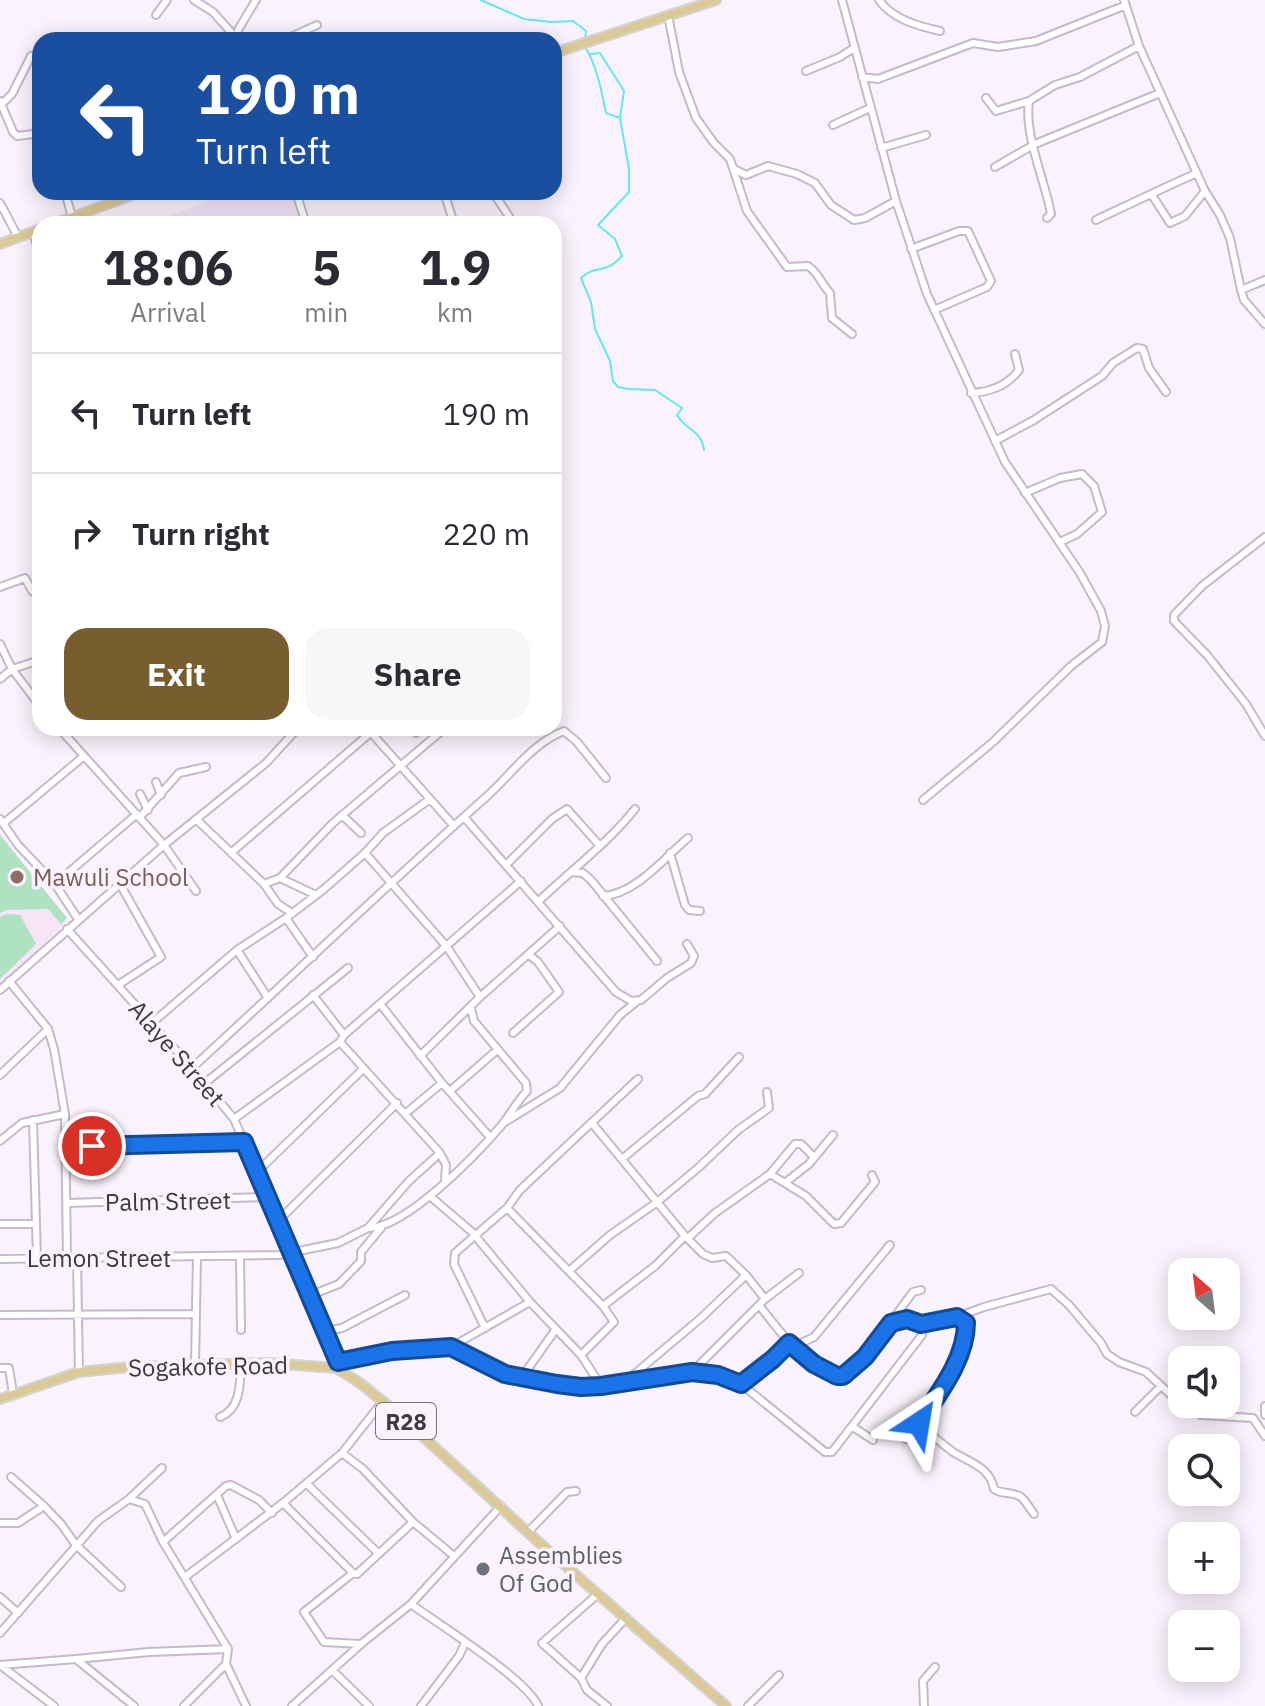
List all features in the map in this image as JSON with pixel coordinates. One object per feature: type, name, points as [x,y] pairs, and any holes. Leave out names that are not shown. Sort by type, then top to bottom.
[{"type":"main road","points":[[562,50],[716,0]]},
{"type":"main road","points":[[75,216],[118,200]]},
{"type":"main road","points":[[0,244],[32,232]]},
{"type":"main road","name":"Sogakofe Road","points":[[0,1399],[79,1372],[195,1364],[337,1365],[383,1401],[721,1704]]},
{"type":"street","points":[[156,15],[167,0]]},
{"type":"street","points":[[194,0],[213,12],[231,32]]},
{"type":"street","points":[[238,32],[256,0]]},
{"type":"street","points":[[842,0],[896,201],[934,310],[995,441],[1025,493],[1060,542],[1101,611],[1105,626],[1102,642],[1071,666],[993,742],[923,800]]},
{"type":"street","points":[[879,0],[895,15],[940,31]]},
{"type":"street","points":[[862,77],[878,79],[973,43],[998,47],[1036,41],[1125,2],[1139,46],[1205,191],[1230,238],[1244,300],[1265,324]]},
{"type":"street","points":[[668,15],[674,53],[689,104],[701,125],[730,159],[751,216],[787,267],[808,266],[815,271],[830,293],[832,318],[852,334]]},
{"type":"street","points":[[302,32],[317,25]]},
{"type":"street","points":[[986,98],[996,111],[1029,101],[1055,85],[1080,77],[1139,46]]},
{"type":"street","points":[[806,71],[854,48]]},
{"type":"street","points":[[31,56],[12,94],[1,102],[13,132],[17,136],[32,134]]},
{"type":"street","points":[[995,167],[1035,144],[1160,93]]},
{"type":"street","points":[[1029,101],[1051,214],[1047,218]]},
{"type":"street","points":[[833,125],[870,108]]},
{"type":"street","points":[[881,148],[926,135]]},
{"type":"street","points":[[734,169],[746,175],[768,166],[797,174],[815,183],[831,205],[854,220],[865,218],[896,201]]},
{"type":"street","points":[[1096,220],[1152,195],[1169,183],[1197,173]]},
{"type":"street","points":[[1152,195],[1170,223],[1185,216],[1205,191]]},
{"type":"street","points":[[0,203],[18,237]]},
{"type":"street","points":[[911,249],[959,231],[968,231],[991,281],[987,287],[934,310]]},
{"type":"street","points":[[1241,290],[1265,280]]},
{"type":"street","points":[[995,441],[1102,376],[1113,363],[1133,349],[1143,349],[1149,368],[1166,392]]},
{"type":"street","points":[[971,393],[996,389],[1015,375],[1019,370],[1015,354]]},
{"type":"street","points":[[1025,493],[1060,478],[1082,474],[1094,486],[1102,512],[1085,528],[1060,542]]},
{"type":"street","points":[[1265,537],[1202,586],[1179,608],[1174,621],[1207,655],[1246,704],[1265,736]]},
{"type":"street","points":[[0,587],[25,578],[32,591]]},
{"type":"street","points":[[0,644],[12,669],[32,695]]},
{"type":"street","points":[[0,679],[12,669],[32,663]]},
{"type":"street","points":[[562,732],[577,742],[606,778]]},
{"type":"street","points":[[66,736],[164,845],[196,891]]},
{"type":"street","points":[[0,990],[164,845],[266,763],[291,736]]},
{"type":"street","points":[[232,852],[364,736]]},
{"type":"street","points":[[377,736],[454,826]]},
{"type":"street","points":[[264,884],[280,878],[342,815],[435,736]]},
{"type":"street","points":[[192,1068],[552,736]]},
{"type":"street","points":[[78,919],[55,884],[18,845],[2,821],[84,756]]},
{"type":"street","points":[[55,884],[148,810],[179,773],[206,767]]},
{"type":"street","points":[[156,782],[161,795]]},
{"type":"street","points":[[140,794],[148,810]]},
{"type":"street","points":[[152,1023],[237,950],[316,895],[365,853],[383,833],[430,799]]},
{"type":"street","points":[[507,864],[552,819],[567,809],[600,846]]},
{"type":"street","points":[[539,901],[613,837],[635,809]]},
{"type":"street","points":[[342,815],[361,833]]},
{"type":"street","points":[[464,817],[616,992],[636,1002]]},
{"type":"street","points":[[197,820],[264,884],[289,916],[313,957]]},
{"type":"street","points":[[603,896],[612,896],[635,884],[688,838]]},
{"type":"street","points":[[365,853],[447,947],[480,997]]},
{"type":"street","points":[[670,853],[685,905],[689,910],[700,911]]},
{"type":"street","points":[[571,872],[583,873],[657,961]]},
{"type":"street","points":[[280,878],[316,895]]},
{"type":"street","points":[[234,1119],[342,1039],[521,881]]},
{"type":"street","points":[[118,985],[161,957],[120,884]]},
{"type":"street","points":[[420,1056],[480,997],[560,926]]},
{"type":"street","name":"Alaye Street","points":[[67,929],[234,1119],[311,1295],[337,1365]]},
{"type":"street","points":[[502,1124],[560,1088],[620,1015],[691,963],[694,956],[687,944]]},
{"type":"street","points":[[237,950],[268,998]]},
{"type":"street","points":[[513,1033],[559,992],[538,962],[529,955]]},
{"type":"street","points":[[205,1083],[348,968]]},
{"type":"street","points":[[9,981],[48,1029],[54,1049],[65,1114],[67,1258]]},
{"type":"street","points":[[313,995],[363,1069],[440,1153],[446,1165],[445,1181]]},
{"type":"street","points":[[381,1005],[442,1083],[490,1137]]},
{"type":"street","points":[[311,1295],[339,1284],[361,1261],[361,1252],[381,1228],[431,1197],[502,1124],[528,1087],[474,1021],[471,1008]]},
{"type":"street","points":[[0,1075],[48,1029]]},
{"type":"street","points":[[450,1091],[497,1050]]},
{"type":"street","points":[[622,1159],[698,1096],[705,1094],[739,1057]]},
{"type":"street","points":[[257,1172],[363,1069]]},
{"type":"street","points":[[485,1328],[453,1257],[638,1079]]},
{"type":"street","points":[[406,1113],[442,1083]]},
{"type":"street","points":[[569,1271],[610,1235],[656,1203],[698,1168],[738,1130],[769,1108],[767,1092]]},
{"type":"street","points":[[278,1221],[397,1103]]},
{"type":"street","points":[[0,1141],[22,1123],[65,1114]]},
{"type":"street","points":[[33,1120],[37,1259]]},
{"type":"street","points":[[592,1123],[686,1237],[703,1254],[712,1258],[726,1256],[765,1299]]},
{"type":"street","points":[[786,1182],[809,1164],[833,1135]]},
{"type":"street","points":[[66,1146],[143,1147],[244,1142]]},
{"type":"street","points":[[603,1306],[655,1266],[715,1213],[770,1174],[795,1144],[801,1144],[814,1157]]},
{"type":"street","points":[[368,1228],[409,1181],[440,1153]]},
{"type":"street","points":[[770,1174],[806,1196],[834,1224],[841,1223],[870,1190],[875,1182],[872,1175]]},
{"type":"street","name":"Palm Street","points":[[67,1203],[268,1197]]},
{"type":"street","points":[[431,1197],[445,1206],[476,1237],[530,1302],[581,1355],[601,1386]]},
{"type":"street","points":[[507,1208],[603,1306],[614,1322],[581,1355]]},
{"type":"street","points":[[0,1224],[36,1224]]},
{"type":"street","points":[[368,1228],[381,1228]]},
{"type":"street","name":"Lemon Street","points":[[0,1259],[293,1253],[338,1243],[368,1228]]},
{"type":"street","points":[[741,1384],[791,1345],[814,1337],[890,1245]]},
{"type":"street","points":[[240,1256],[241,1330]]},
{"type":"street","points":[[195,1364],[197,1257]]},
{"type":"street","points":[[77,1259],[79,1372]]},
{"type":"street","points":[[692,1372],[765,1299],[799,1273]]},
{"type":"street","points":[[624,1382],[701,1318],[746,1275]]},
{"type":"street","points":[[891,1323],[907,1319],[921,1324],[957,1317],[1051,1289],[1069,1305],[1107,1354],[1146,1372],[1193,1412],[1239,1419],[1246,1417],[1255,1420],[1265,1436]]},
{"type":"street","points":[[759,1305],[791,1345],[814,1364],[843,1376],[865,1357],[913,1292],[921,1290]]},
{"type":"street","points":[[325,1331],[342,1328],[405,1295]]},
{"type":"street","points":[[337,1365],[392,1351],[451,1347],[530,1302]]},
{"type":"street","points":[[0,1315],[195,1314]]},
{"type":"street","points":[[906,1439],[942,1388],[964,1345],[966,1323],[957,1317]]},
{"type":"street","points":[[451,1347],[487,1367],[522,1377],[581,1387],[692,1372],[718,1375],[741,1384],[825,1452],[832,1452],[922,1335],[921,1324]]},
{"type":"street","points":[[522,1377],[556,1329]]},
{"type":"street","points":[[220,1417],[231,1411],[239,1393],[241,1364]]},
{"type":"street","points":[[0,1368],[11,1369],[13,1394]]},
{"type":"street","points":[[1135,1412],[1160,1387]]},
{"type":"street","points":[[185,1577],[272,1513],[342,1453],[383,1401]]},
{"type":"street","points":[[1255,1420],[1265,1416],[1265,1406]]},
{"type":"street","points":[[919,1423],[956,1454],[975,1462],[992,1480],[994,1489],[999,1493],[1021,1497],[1034,1514]]},
{"type":"street","points":[[853,1427],[873,1440]]},
{"type":"street","points":[[342,1453],[363,1469],[413,1522],[454,1556]]},
{"type":"street","points":[[0,1633],[98,1521],[129,1499],[162,1468]]},
{"type":"street","points":[[11,1477],[44,1506],[76,1545],[121,1587]]},
{"type":"street","points":[[307,1484],[379,1554]]},
{"type":"street","points":[[163,1542],[226,1486],[231,1485],[259,1500],[272,1513]]},
{"type":"street","points":[[528,1532],[567,1492],[576,1491]]},
{"type":"street","points":[[217,1495],[236,1539]]},
{"type":"street","points":[[129,1499],[145,1504],[163,1542],[228,1649],[226,1664],[246,1706]]},
{"type":"street","points":[[283,1503],[353,1573]]},
{"type":"street","points":[[0,1523],[18,1523],[44,1506]]},
{"type":"street","points":[[293,1706],[361,1644],[411,1604],[501,1506]]},
{"type":"street","points":[[361,1644],[324,1642],[304,1612],[353,1573],[362,1572],[413,1522]]},
{"type":"street","points":[[598,1594],[542,1643],[581,1678],[587,1690],[607,1706]]},
{"type":"street","points":[[0,1597],[18,1613]]},
{"type":"street","points":[[411,1604],[533,1696],[538,1706]]},
{"type":"street","points":[[581,1678],[602,1644],[626,1618]]},
{"type":"street","points":[[421,1706],[459,1656],[465,1643]]},
{"type":"street","points":[[0,1665],[149,1652],[228,1649]]},
{"type":"street","points":[[76,1659],[134,1706]]},
{"type":"street","points":[[184,1706],[226,1664]]},
{"type":"street","points":[[0,1665],[54,1706]]},
{"type":"street","points":[[924,1706],[923,1681],[935,1667]]},
{"type":"street","points":[[332,1670],[369,1706]]},
{"type":"street","points":[[748,1706],[779,1675]]},
{"type":"shaded area","points":[[213,200],[293,200],[298,216],[168,216]]},
{"type":"shaded area","name":"Mawuli School","points":[[0,832],[67,922],[0,985]]},
{"type":"green space","points":[[0,835],[67,918],[61,924],[48,909],[7,910],[0,913]]},
{"type":"green space","points":[[20,915],[36,944],[0,979],[0,917]]},
{"type":"waterway","points":[[481,0],[524,19],[573,21],[586,31],[585,39]]},
{"type":"waterway","points":[[585,47],[595,70],[606,113],[620,118],[629,169],[629,192],[598,225],[615,239],[622,256],[610,266],[591,271],[581,278],[591,302],[595,329],[610,361],[613,381],[618,387],[655,390],[682,408],[677,415],[697,434],[704,450]]},
{"type":"waterway","points":[[591,54],[600,53],[624,91],[620,117]]},
{"type":"place","name":"Mawuli School","points":[[17,877]]},
{"type":"place","name":"Assemblies Of God","points":[[483,1569]]},
{"type":"route","points":[[92,1146],[244,1142],[338,1362],[392,1351],[451,1347],[505,1374],[557,1384],[601,1386],[692,1372],[718,1375],[741,1384],[789,1343],[814,1364],[843,1376],[865,1357],[891,1323],[907,1319],[921,1324],[935,1323],[957,1317],[966,1323],[964,1345],[942,1388],[919,1423]]}]
